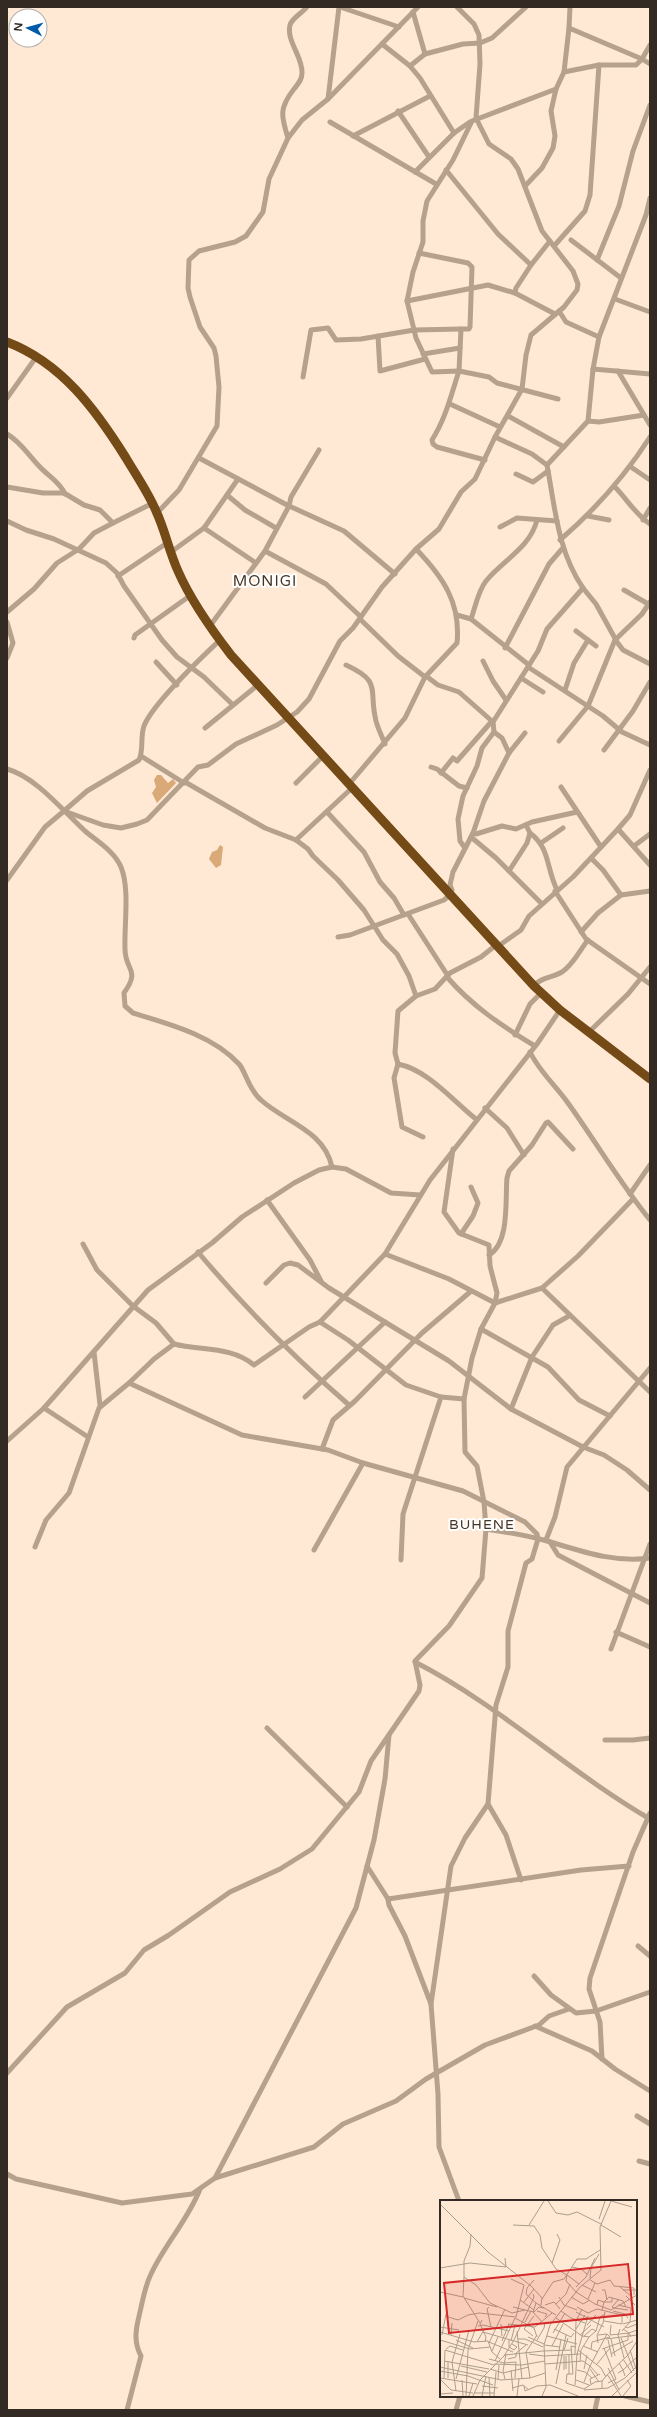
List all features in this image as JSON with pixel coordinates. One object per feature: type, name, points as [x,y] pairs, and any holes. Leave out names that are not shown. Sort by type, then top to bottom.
[{"type":"highway","points":[[7,342],[37,356],[74,386],[95,412],[153,503],[158,513],[171,552],[191,595],[220,640],[534,986],[560,1010],[650,1079]]},
{"type":"street","points":[[288,138],[282,115],[288,98],[302,79],[302,71],[291,38],[290,27],[292,21],[307,7]]},
{"type":"street","points":[[328,99],[339,7],[399,27]]},
{"type":"street","points":[[158,513],[179,490],[217,426],[219,387],[214,348],[200,327],[188,288],[189,260],[198,251],[235,242],[246,236],[263,212],[269,179],[288,138],[302,120],[328,99],[418,7]]},
{"type":"street","points":[[457,7],[474,24],[480,43],[474,119],[446,170],[436,184],[424,210],[423,242],[407,301],[414,330],[432,372],[459,371],[489,377],[497,382],[558,399]]},
{"type":"street","points":[[410,66],[425,54],[463,44],[480,43],[492,38],[526,7]]},
{"type":"street","points":[[526,185],[542,168],[553,148],[555,136],[551,111],[556,89],[564,72],[570,7]]},
{"type":"street","points":[[413,12],[425,54]]},
{"type":"street","points":[[569,28],[642,59],[650,64]]},
{"type":"street","points":[[382,44],[410,66],[454,133]]},
{"type":"street","points":[[564,72],[599,65],[636,65],[642,59],[650,44]]},
{"type":"street","points":[[554,246],[584,211],[590,195],[599,65]]},
{"type":"street","points":[[415,172],[454,133],[474,119],[556,89]]},
{"type":"street","points":[[353,136],[398,111],[430,96]]},
{"type":"street","points":[[597,260],[620,206],[633,151],[650,105]]},
{"type":"street","points":[[398,111],[429,157]]},
{"type":"street","points":[[64,811],[103,825],[127,827],[147,820],[198,767],[208,765],[236,744],[277,725],[290,717],[309,699],[334,648],[360,618],[372,599],[416,549],[439,529],[461,492],[475,479],[500,427],[508,416],[522,389],[526,355],[531,335],[557,313],[577,290],[578,284],[573,271],[539,225],[526,185],[511,159],[489,144],[474,119]]},
{"type":"street","points":[[330,122],[436,184]]},
{"type":"street","points":[[446,170],[498,234],[531,265]]},
{"type":"street","points":[[547,465],[588,421],[593,368],[599,337],[615,299],[621,278],[648,216],[650,198]]},
{"type":"street","points":[[571,240],[621,278]]},
{"type":"street","points":[[515,293],[516,288],[531,265],[550,241]]},
{"type":"street","points":[[303,377],[311,330],[328,328],[336,340],[378,336],[414,330],[469,329],[472,267],[468,263],[419,253]]},
{"type":"street","points":[[407,301],[421,300],[488,285],[515,293],[557,313],[566,322],[599,337]]},
{"type":"street","points":[[615,299],[650,312]]},
{"type":"street","points":[[461,330],[459,371],[450,404],[442,424],[432,440],[433,444],[437,447],[485,460]]},
{"type":"street","points":[[378,336],[380,372],[424,356],[460,348]]},
{"type":"street","points":[[7,398],[37,356]]},
{"type":"street","points":[[593,368],[650,374]]},
{"type":"street","points":[[618,371],[650,425]]},
{"type":"street","points":[[450,404],[500,427]]},
{"type":"street","points":[[588,421],[599,422],[618,417],[644,415]]},
{"type":"street","points":[[508,416],[564,447]]},
{"type":"street","points":[[7,434],[16,441],[41,469],[62,487],[65,494]]},
{"type":"street","points":[[495,437],[532,454],[547,465],[562,549],[574,575],[596,604],[623,650],[650,664]]},
{"type":"street","points":[[560,540],[588,516],[631,467],[650,437]]},
{"type":"street","points":[[210,626],[265,551],[289,506],[291,497],[319,450]]},
{"type":"street","points":[[199,458],[289,506],[344,531],[395,574]]},
{"type":"street","points":[[631,467],[650,480]]},
{"type":"street","points":[[516,474],[533,482],[548,472]]},
{"type":"street","points":[[171,552],[204,528],[238,479]]},
{"type":"street","points":[[614,486],[643,520],[650,524]]},
{"type":"street","points":[[7,487],[65,494],[84,505],[100,510],[113,523]]},
{"type":"street","points":[[227,495],[246,510],[276,528]]},
{"type":"street","points":[[7,612],[34,588],[57,563],[79,549],[94,533],[153,503]]},
{"type":"street","points":[[643,520],[650,508]]},
{"type":"street","points":[[588,516],[609,520]]},
{"type":"street","points":[[500,527],[517,518],[557,521]]},
{"type":"street","points":[[471,619],[485,582],[526,542],[534,529],[537,520]]},
{"type":"street","points":[[7,521],[79,549],[106,563],[118,576],[150,624],[177,657],[192,668],[232,704]]},
{"type":"street","points":[[204,528],[256,563]]},
{"type":"street","points":[[118,576],[168,543]]},
{"type":"street","points":[[296,840],[327,812],[385,744],[405,718],[426,677],[457,643],[457,615],[444,583],[416,549]]},
{"type":"street","points":[[505,648],[548,564],[562,549]]},
{"type":"street","points":[[265,551],[326,584],[398,656],[438,685],[459,692],[493,721],[494,732],[482,748],[467,788],[458,819],[460,841],[465,848]]},
{"type":"street","points":[[442,773],[453,758],[457,761],[493,721],[538,651],[547,629],[555,618],[583,588]]},
{"type":"street","points":[[559,741],[588,706],[616,640],[650,604],[624,590]]},
{"type":"street","points":[[134,638],[150,624],[191,595]]},
{"type":"street","points":[[457,615],[471,619],[528,666],[619,728],[642,742],[650,744]]},
{"type":"street","points":[[7,622],[13,643],[7,658]]},
{"type":"street","points":[[576,631],[596,646]]},
{"type":"street","points":[[7,880],[45,827],[87,790],[139,760],[141,756],[144,725],[162,700],[220,640]]},
{"type":"street","points":[[565,690],[574,663],[588,640]]},
{"type":"street","points":[[483,661],[493,681],[506,700]]},
{"type":"street","points":[[156,662],[176,685]]},
{"type":"street","points":[[346,665],[363,673],[371,683],[376,720],[385,744]]},
{"type":"street","points":[[521,678],[543,692]]},
{"type":"street","points":[[604,750],[633,711],[650,682]]},
{"type":"street","points":[[205,728],[232,704],[259,684]]},
{"type":"street","points":[[494,732],[502,738],[509,753]]},
{"type":"street","points":[[338,937],[444,900],[450,895],[452,890],[450,885],[453,872],[472,835],[484,801],[509,753],[525,733]]},
{"type":"street","points":[[473,743],[482,748]]},
{"type":"street","points":[[296,783],[324,755]]},
{"type":"street","points":[[141,756],[265,828],[296,840],[338,880],[364,910],[373,926],[397,954],[409,976],[416,996]]},
{"type":"street","points":[[431,768],[442,773],[459,786],[467,788]]},
{"type":"street","points":[[7,769],[42,790],[113,853],[121,866],[125,880],[125,957],[132,970],[131,983],[124,993],[125,1006],[132,1013],[202,1037],[227,1054],[240,1065],[248,1084],[261,1100],[298,1122],[315,1138],[326,1152],[332,1167]]},
{"type":"street","points":[[422,1137],[402,1127],[396,1097],[394,1078],[398,1064],[395,1053],[398,1011],[416,996],[435,990],[447,976],[521,930],[530,916],[591,858],[630,815],[650,770]]},
{"type":"street","points":[[561,787],[576,812],[601,847]]},
{"type":"street","points":[[327,812],[364,852],[380,882],[406,914],[459,992],[483,1013],[515,1035],[535,1046]]},
{"type":"street","points":[[472,835],[502,826],[516,830],[526,825],[576,812]]},
{"type":"street","points":[[526,825],[530,833],[541,843],[549,874],[556,890],[581,932],[588,940],[642,976],[650,984]]},
{"type":"street","points":[[541,843],[563,828]]},
{"type":"street","points":[[618,829],[650,865]]},
{"type":"street","points":[[509,871],[527,843],[530,833]]},
{"type":"street","points":[[634,846],[650,834]]},
{"type":"street","points":[[472,835],[542,904]]},
{"type":"street","points":[[591,858],[603,870],[621,896]]},
{"type":"street","points":[[581,932],[598,913],[621,896],[650,891]]},
{"type":"street","points":[[534,986],[539,980],[554,976],[572,964],[588,940]]},
{"type":"street","points":[[589,1032],[628,994],[650,967]]},
{"type":"street","points":[[515,1035],[530,1004],[541,993]]},
{"type":"street","points":[[83,1244],[95,1268],[132,1306],[156,1323],[174,1344],[231,1352],[243,1356],[254,1365],[285,1345],[308,1327],[320,1322],[346,1297],[385,1254],[399,1235],[420,1195],[476,1119],[535,1046],[560,1010]]},
{"type":"street","points":[[530,1052],[534,1062],[567,1101],[633,1199],[650,1220]]},
{"type":"street","points":[[398,1064],[406,1066],[425,1076],[476,1119]]},
{"type":"street","points":[[485,1108],[507,1128],[524,1155]]},
{"type":"street","points":[[489,1256],[498,1247],[505,1222],[509,1171],[524,1155],[548,1122],[573,1149]]},
{"type":"street","points":[[415,1662],[449,1626],[481,1583],[486,1529],[484,1502],[477,1466],[465,1452],[464,1399],[467,1376],[481,1329],[495,1303],[497,1288],[491,1270],[489,1245],[461,1234],[444,1212],[453,1149]]},
{"type":"street","points":[[630,1194],[650,1165]]},
{"type":"street","points":[[7,1441],[44,1408],[94,1352],[132,1306],[148,1290],[242,1217],[267,1200],[320,1170],[332,1167],[346,1170],[392,1193],[420,1195]]},
{"type":"street","points":[[461,1234],[473,1216],[478,1203],[471,1187]]},
{"type":"street","points":[[385,1254],[449,1279],[470,1292],[495,1303],[542,1288],[578,1256],[633,1199]]},
{"type":"street","points":[[267,1200],[310,1260],[322,1283]]},
{"type":"street","points":[[198,1252],[252,1313],[322,1382],[349,1405]]},
{"type":"street","points":[[266,1283],[279,1268],[290,1263],[298,1265],[322,1283],[449,1361],[511,1409],[583,1447],[604,1455],[627,1470],[650,1490]]},
{"type":"street","points":[[542,1288],[569,1316],[596,1338],[650,1392]]},
{"type":"street","points":[[322,1449],[333,1420],[414,1340],[470,1292]]},
{"type":"street","points":[[511,1409],[532,1357],[553,1325],[569,1316]]},
{"type":"street","points":[[320,1322],[358,1348],[406,1385],[441,1397],[464,1399]]},
{"type":"street","points":[[305,1397],[385,1322]]},
{"type":"street","points":[[481,1329],[532,1357],[548,1368],[579,1400],[610,1416]]},
{"type":"street","points":[[100,1405],[174,1344]]},
{"type":"street","points":[[35,1547],[46,1520],[69,1492],[100,1405],[94,1352]]},
{"type":"street","points":[[548,1541],[555,1517],[565,1470],[650,1368]]},
{"type":"street","points":[[129,1382],[242,1435],[322,1449],[363,1463],[415,1476],[463,1491],[525,1522],[537,1534],[538,1539],[532,1559],[526,1563],[508,1631],[508,1667],[496,1711],[488,1804],[465,1838],[454,1861],[446,1891],[431,2004],[437,2072],[440,2147],[459,2200]]},
{"type":"street","points":[[401,1560],[402,1517],[441,1397]]},
{"type":"street","points":[[44,1408],[88,1437]]},
{"type":"street","points":[[314,1550],[363,1463]]},
{"type":"street","points":[[486,1529],[548,1541],[586,1554],[610,1558],[648,1558]]},
{"type":"street","points":[[548,1541],[558,1555],[650,1603]]},
{"type":"street","points":[[611,1648],[631,1593],[648,1558],[650,1544]]},
{"type":"street","points":[[616,1632],[650,1647]]},
{"type":"street","points":[[415,1662],[438,1673],[496,1711],[552,1754],[649,1817],[629,1866],[592,1968],[589,1989],[600,2022],[602,2059]]},
{"type":"street","points":[[7,2073],[67,2006],[125,1973],[144,1950],[170,1935],[230,1892],[280,1869],[308,1852],[359,1792],[371,1761],[420,1688],[415,1662]]},
{"type":"street","points":[[267,1728],[347,1807]]},
{"type":"street","points":[[215,2178],[356,1908],[374,1840],[385,1779],[389,1733]]},
{"type":"street","points":[[605,1740],[633,1740],[650,1738]]},
{"type":"street","points":[[488,1804],[506,1835],[521,1880]]},
{"type":"street","points":[[367,1866],[388,1899],[389,1905],[405,1936],[431,2004]]},
{"type":"street","points":[[388,1899],[582,1870],[629,1866]]},
{"type":"street","points":[[638,1946],[650,1956]]},
{"type":"street","points":[[534,1976],[551,1995],[576,2013],[596,2011],[650,1992]]},
{"type":"street","points":[[7,2174],[16,2179],[122,2203],[192,2194],[215,2178],[314,2147],[343,2124],[396,2101],[437,2072],[485,2045],[535,2026],[549,2016],[569,2009]]},
{"type":"street","points":[[535,2026],[573,2041],[650,2091]]},
{"type":"street","points":[[637,2116],[650,2124]]},
{"type":"street","points":[[639,2161],[650,2164]]},
{"type":"street","points":[[127,2410],[141,2356],[136,2348],[135,2337],[146,2287],[151,2273],[195,2202],[200,2189]]},
{"type":"street","points":[[456,2410],[460,2397]]},
{"type":"street","points":[[594,2410],[598,2397]]},
{"type":"street","points":[[629,2397],[650,2402]]},
{"type":"shaded area","points":[[157,775],[161,775],[168,783],[173,779],[176,783],[157,803],[152,793],[156,787],[154,780]]},
{"type":"shaded area","points":[[220,845],[223,847],[221,865],[216,868],[209,859],[212,852],[217,850]]},
{"type":"district","name":"MONIGI","points":[[265,581]]},
{"type":"district","name":"BUHENE","points":[[482,1524]]}]
